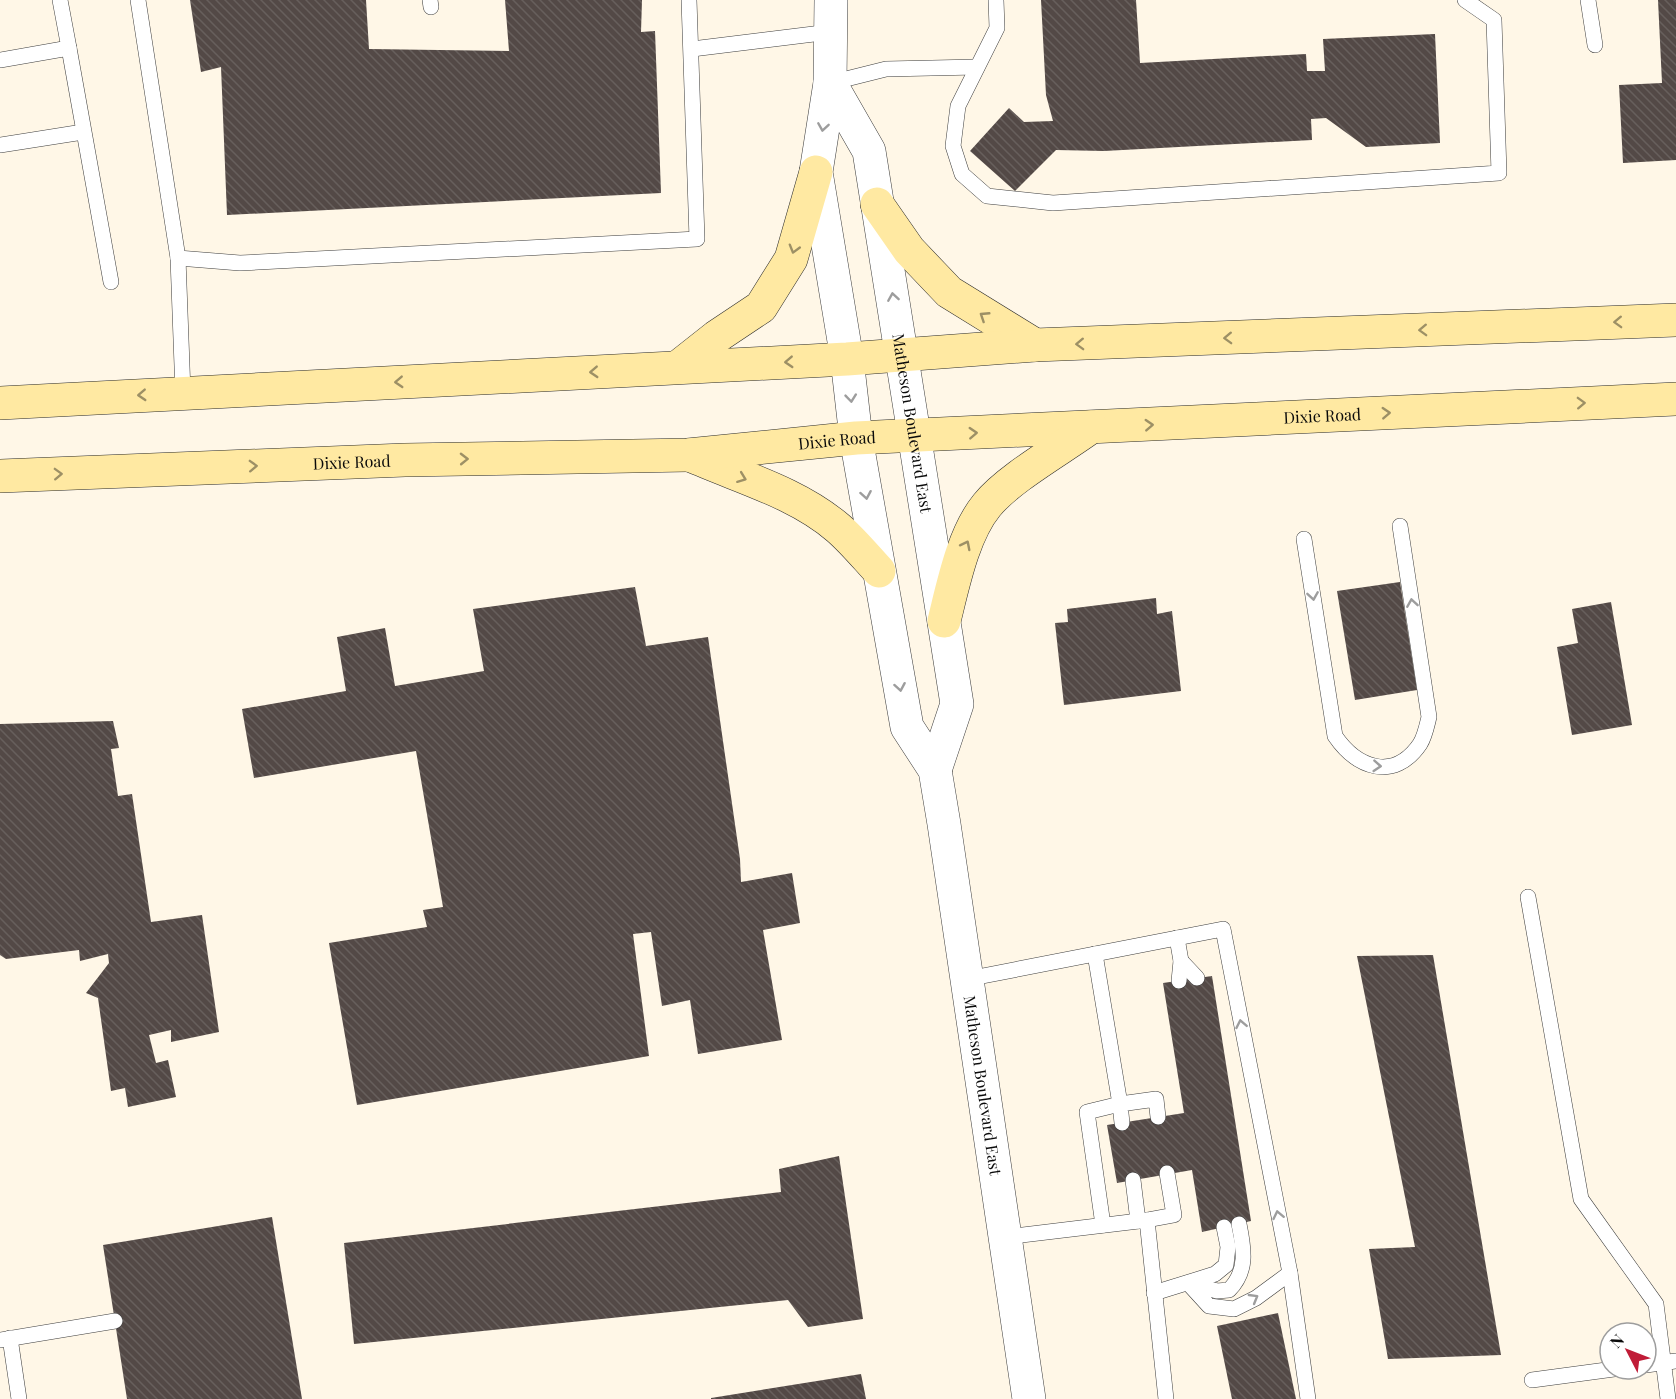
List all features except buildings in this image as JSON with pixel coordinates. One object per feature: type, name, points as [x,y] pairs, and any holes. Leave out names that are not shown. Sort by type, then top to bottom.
[{"type":"main road","points":[[678,367],[716,337],[761,307],[792,259],[816,172]]},
{"type":"main road","points":[[877,204],[909,250],[949,292],[1035,345]]},
{"type":"main road","points":[[0,403],[902,355],[1035,345],[1676,320]]},
{"type":"main road","name":"Dixie Road","points":[[0,476],[405,460],[688,454],[856,438],[1676,399]]},
{"type":"main road","points":[[944,621],[960,557],[986,506],[1004,487],[1091,427]]},
{"type":"main road","points":[[688,454],[776,490],[802,505],[837,527],[879,571]]},
{"type":"street","name":"Matheson Boulevard East","points":[[830,16],[831,83],[816,172],[847,358],[856,438],[907,727],[934,770],[1029,1399]]},
{"type":"street","name":"Matheson Boulevard East","points":[[831,83],[869,151],[957,704],[934,770]]},
{"type":"lane","points":[[60,0],[82,132],[111,282]]},
{"type":"lane","points":[[138,0],[178,258],[183,393]]},
{"type":"lane","points":[[178,258],[240,263],[697,239],[689,0]]},
{"type":"lane","points":[[996,0],[997,28],[958,106],[953,146],[962,174],[987,196],[1053,203],[1499,173],[1494,20],[1465,0]]},
{"type":"lane","points":[[1588,0],[1595,45]]},
{"type":"lane","points":[[692,49],[830,16]]},
{"type":"lane","points":[[0,60],[69,48]]},
{"type":"lane","points":[[831,83],[886,69],[977,67]]},
{"type":"lane","points":[[0,145],[82,132]]},
{"type":"lane","points":[[1304,539],[1335,736],[1347,752],[1365,765],[1388,766],[1408,758],[1421,742],[1429,717],[1400,526]]},
{"type":"lane","points":[[1528,897],[1581,1198],[1656,1304],[1670,1361],[1668,1399]]},
{"type":"lane","points":[[967,979],[1223,929],[1290,1273],[1308,1399]]},
{"type":"lane","points":[[1177,938],[1181,961],[1179,981]]},
{"type":"lane","points":[[1095,954],[1122,1123]]},
{"type":"lane","points":[[1181,961],[1197,978]]},
{"type":"lane","points":[[1103,1225],[1087,1112],[1156,1099],[1158,1117]]},
{"type":"lane","points":[[1005,1237],[1174,1215],[1167,1173]]},
{"type":"lane","points":[[1133,1180],[1143,1220],[1166,1399]]},
{"type":"lane","points":[[1154,1293],[1188,1282],[1215,1274],[1226,1265],[1232,1226],[1244,1262],[1239,1281],[1230,1290],[1217,1291],[1188,1282]]},
{"type":"lane","points":[[1188,1282],[1209,1306],[1234,1308],[1256,1298],[1290,1273]]},
{"type":"lane","points":[[19,1399],[5,1339],[115,1321]]},
{"type":"lane","points":[[1532,1380],[1598,1371]]}]
